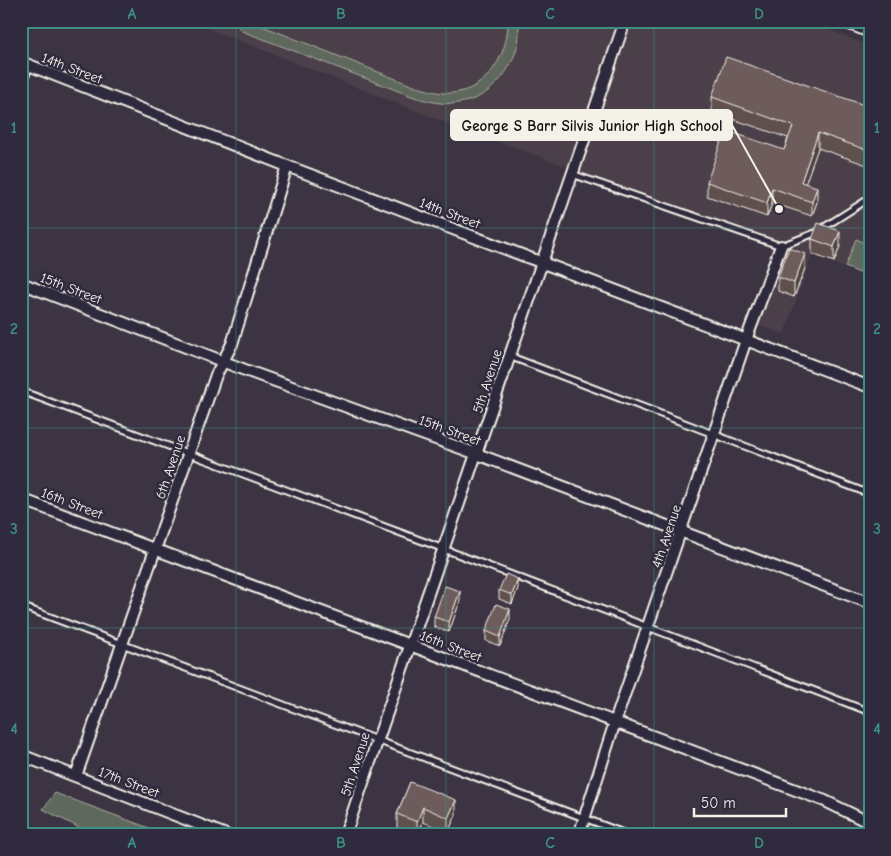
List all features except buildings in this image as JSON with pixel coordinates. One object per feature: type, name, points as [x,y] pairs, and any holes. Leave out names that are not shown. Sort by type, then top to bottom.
[{"type":"highway","points":[[21,832],[26,835]]},
{"type":"street","name":"5th Avenue","points":[[345,835],[409,644],[477,454],[625,21]]},
{"type":"street","points":[[842,21],[870,32]]},
{"type":"street","points":[[21,82],[24,64]]},
{"type":"street","name":"14th Street","points":[[24,64],[870,387]]},
{"type":"street","name":"6th Avenue","points":[[76,776],[216,375],[232,344],[287,166]]},
{"type":"street","name":"4th Avenue","points":[[579,835],[586,818],[615,722],[715,436],[746,340],[781,246]]},
{"type":"street","name":"15th Street","points":[[21,283],[870,603]]},
{"type":"street","name":"16th Street","points":[[21,499],[824,801],[870,823]]},
{"type":"street","name":"17th Street","points":[[21,755],[226,835]]},
{"type":"lane","points":[[572,174],[781,246],[815,233],[870,198]]},
{"type":"lane","points":[[509,356],[870,494]]},
{"type":"lane","points":[[21,391],[444,549],[870,712]]},
{"type":"lane","points":[[21,606],[629,835]]},
{"type":"shaded area","points":[[190,21],[806,21],[870,46],[870,278],[812,255],[784,334],[758,325],[786,243],[590,175],[426,115]]},
{"type":"green space","points":[[233,21],[250,21],[416,87],[443,93],[458,92],[470,88],[482,81],[491,72],[504,48],[508,21],[518,21],[519,34],[513,60],[497,82],[476,98],[458,103],[445,103],[414,97],[242,31]]},
{"type":"green space","points":[[856,239],[870,245],[870,277],[845,267]]},
{"type":"green space","points":[[55,793],[168,835],[93,835],[43,809]]},
{"type":"place","name":"George S Barr Silvis Junior High School","points":[[779,209]]}]
